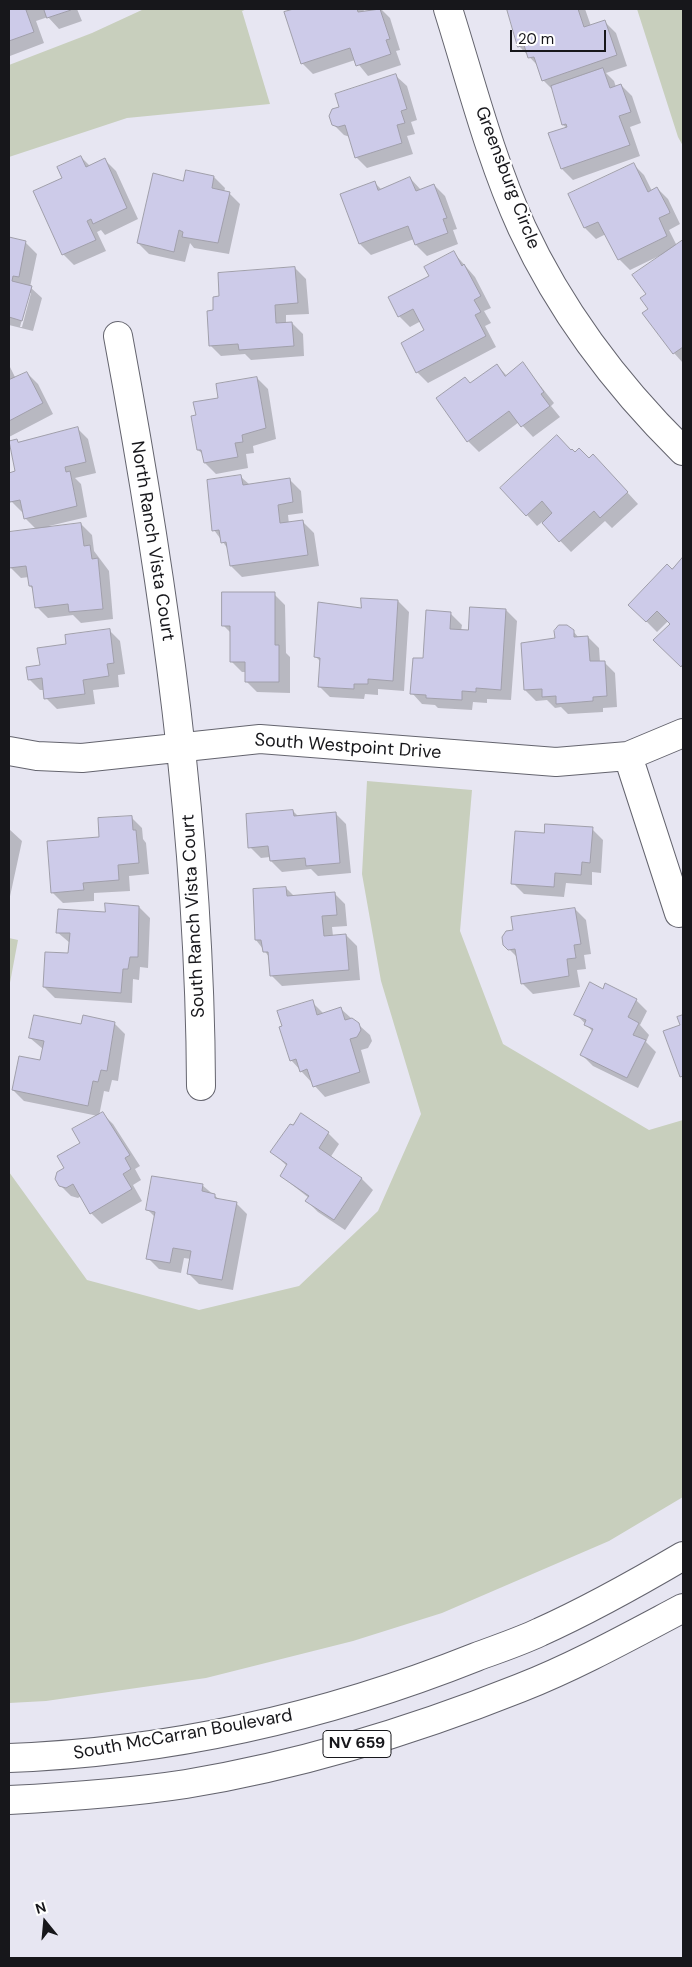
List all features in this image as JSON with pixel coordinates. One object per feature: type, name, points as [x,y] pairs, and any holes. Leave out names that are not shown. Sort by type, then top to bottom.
[{"type":"street","name":"Greensburg Circle","points":[[448,9],[496,159],[522,227],[555,293],[594,352],[641,410],[683,451]]},
{"type":"street","name":"North Ranch Vista Court","points":[[118,336],[151,525],[181,747]]},
{"type":"street","name":"South Westpoint Drive","points":[[9,751],[37,756],[82,758],[260,739],[556,762],[628,756],[683,732]]},
{"type":"street","name":"South Ranch Vista Court","points":[[181,747],[190,828],[198,943],[201,1086]]},
{"type":"street","points":[[628,756],[679,913]]},
{"type":"street","name":"South McCarran Boulevard","points":[[9,1758],[55,1756],[134,1747],[252,1727],[314,1712],[428,1677],[539,1633],[638,1582],[683,1556]]},
{"type":"street","name":"NV 659","points":[[9,1800],[75,1796],[186,1784],[316,1756],[405,1731],[522,1688],[613,1645],[683,1608]]},
{"type":"green space","points":[[144,9],[247,9],[242,11],[270,104],[127,118],[9,157],[9,65],[92,33]]},
{"type":"green space","points":[[637,9],[683,9],[683,146],[678,137]]},
{"type":"green space","points":[[367,781],[472,790],[460,931],[503,1044],[649,1130],[683,1120],[683,1497],[609,1541],[442,1613],[353,1641],[206,1678],[46,1701],[9,1703],[9,1172],[87,1280],[199,1310],[299,1286],[378,1211],[421,1114],[381,981],[362,874]]},
{"type":"green space","points":[[9,938],[18,940],[9,988]]},
{"type":"building","points":[[9,9],[30,9],[26,10],[34,32],[9,41]]},
{"type":"building","points":[[44,9],[71,9],[71,10],[47,18]]},
{"type":"building","points":[[294,9],[357,9],[358,12],[380,9],[390,39],[386,40],[391,54],[356,66],[350,48],[301,64],[284,12]]},
{"type":"building","points":[[507,9],[578,9],[584,27],[605,20],[617,55],[542,81],[534,57],[528,58],[524,45],[518,47]]},
{"type":"building","points":[[603,68],[610,88],[621,84],[631,112],[619,116],[630,145],[561,169],[548,133],[567,127],[566,124],[562,125],[551,86]]},
{"type":"building","points":[[396,74],[407,109],[401,111],[405,123],[397,125],[402,143],[355,158],[345,125],[338,127],[332,125],[329,116],[332,109],[339,107],[335,94]]},
{"type":"building","points":[[81,156],[86,167],[105,158],[127,208],[93,224],[91,219],[87,221],[96,240],[62,255],[33,191],[62,178],[57,167]]},
{"type":"building","points":[[634,163],[648,192],[657,187],[669,210],[670,213],[659,218],[667,236],[618,260],[598,222],[584,228],[568,194]]},
{"type":"building","points":[[186,170],[214,176],[212,188],[230,192],[218,243],[182,237],[183,232],[179,230],[174,252],[137,243],[153,173],[183,181]]},
{"type":"building","points":[[410,177],[416,191],[434,184],[447,218],[443,219],[448,233],[415,245],[408,226],[359,244],[340,194],[375,181],[378,190]]},
{"type":"building","points":[[9,237],[26,241],[19,277],[13,276],[12,281],[32,286],[22,321],[9,317]]},
{"type":"building","points":[[683,240],[683,347],[673,354],[642,313],[648,309],[640,298],[646,294],[632,275]]},
{"type":"building","points":[[454,251],[462,266],[464,264],[481,296],[474,300],[481,312],[475,315],[486,336],[416,373],[401,343],[424,330],[413,309],[398,317],[388,297],[429,276],[424,267]]},
{"type":"building","points":[[295,267],[298,303],[275,305],[276,323],[292,322],[294,346],[239,350],[238,344],[209,346],[207,311],[213,310],[213,297],[219,296],[218,273]]},
{"type":"building","points":[[523,362],[544,392],[541,394],[550,406],[521,427],[509,411],[467,442],[436,398],[465,377],[470,383],[497,364],[505,376]]},
{"type":"building","points":[[27,372],[43,403],[9,421],[9,380]]},
{"type":"building","points":[[257,377],[266,428],[242,435],[243,442],[235,443],[238,457],[204,463],[201,450],[197,450],[191,416],[196,415],[193,402],[218,398],[216,384]]},
{"type":"building","points":[[78,427],[86,462],[65,467],[66,472],[70,471],[77,506],[24,519],[20,500],[10,502],[9,499],[9,473],[15,471],[9,441],[17,439],[18,442]]},
{"type":"building","points":[[557,435],[571,450],[575,452],[579,448],[589,458],[593,454],[628,492],[600,518],[594,511],[559,542],[542,523],[552,513],[542,501],[526,516],[500,488]]},
{"type":"building","points":[[241,475],[243,485],[290,478],[293,502],[278,505],[280,523],[303,520],[308,555],[230,566],[226,542],[221,543],[219,530],[212,531],[207,480]]},
{"type":"building","points":[[81,523],[84,546],[90,545],[92,559],[98,558],[103,609],[69,612],[68,604],[35,608],[32,586],[29,586],[26,566],[9,568],[9,532]]},
{"type":"building","points":[[683,557],[683,664],[681,667],[653,640],[670,624],[657,611],[646,622],[628,605],[667,564],[672,569]]},
{"type":"building","points":[[222,592],[275,592],[275,645],[279,645],[279,682],[245,682],[245,662],[230,662],[230,626],[222,626]]},
{"type":"building","points":[[361,598],[398,600],[393,681],[368,679],[368,684],[354,684],[354,689],[318,687],[320,658],[314,657],[318,602],[361,608]]},
{"type":"building","points":[[470,607],[506,609],[501,690],[476,688],[476,692],[462,691],[462,700],[426,698],[426,695],[410,694],[413,658],[423,658],[426,610],[451,612],[450,629],[468,630]]},
{"type":"building","points":[[559,625],[567,625],[574,630],[574,637],[588,636],[590,661],[605,661],[607,696],[593,697],[593,701],[556,704],[556,696],[542,697],[542,689],[524,690],[521,643],[555,638],[554,631]]},
{"type":"building","points":[[110,629],[114,663],[107,664],[109,676],[83,680],[85,694],[44,699],[42,678],[28,680],[26,667],[40,665],[37,648],[66,644],[65,635]]},
{"type":"building","points":[[293,810],[294,816],[336,812],[340,863],[306,866],[305,858],[270,861],[268,846],[248,848],[246,814]]},
{"type":"building","points":[[132,816],[133,830],[136,830],[139,863],[118,865],[119,880],[83,883],[84,890],[51,893],[47,841],[99,837],[98,818]]},
{"type":"building","points":[[545,824],[593,827],[590,863],[582,862],[581,875],[555,873],[554,887],[511,884],[515,831],[544,833]]},
{"type":"building","points":[[286,887],[287,896],[335,892],[337,915],[322,916],[324,936],[346,934],[349,970],[270,976],[268,952],[263,952],[261,940],[255,940],[253,889]]},
{"type":"building","points":[[105,903],[139,906],[138,957],[130,957],[128,969],[123,969],[121,993],[43,987],[45,952],[68,953],[70,933],[56,933],[58,909],[105,912]]},
{"type":"building","points":[[575,908],[581,944],[574,945],[576,958],[567,959],[569,976],[521,984],[515,949],[508,950],[503,945],[502,937],[506,931],[513,930],[511,917]]},
{"type":"building","points":[[590,982],[603,989],[605,983],[637,999],[628,1017],[639,1023],[633,1035],[646,1040],[627,1078],[580,1055],[593,1029],[584,1025],[586,1020],[574,1015]]},
{"type":"building","points":[[313,1000],[317,1015],[341,1007],[345,1020],[352,1018],[359,1023],[361,1030],[357,1037],[350,1039],[360,1072],[313,1087],[307,1069],[300,1072],[296,1059],[290,1061],[279,1027],[282,1026],[277,1011]]},
{"type":"building","points":[[34,1015],[81,1024],[83,1015],[115,1022],[107,1071],[101,1070],[98,1082],[93,1081],[88,1106],[12,1090],[19,1056],[40,1060],[44,1041],[29,1038]]},
{"type":"building","points":[[683,1015],[683,1076],[680,1077],[663,1031],[680,1025],[677,1017]]},
{"type":"building","points":[[103,1112],[130,1155],[125,1158],[131,1169],[123,1174],[132,1189],[90,1214],[73,1184],[66,1188],[59,1186],[55,1179],[57,1172],[64,1168],[57,1156],[80,1143],[72,1129]]},
{"type":"building","points":[[301,1113],[329,1132],[319,1148],[362,1178],[334,1220],[305,1201],[309,1196],[280,1176],[287,1164],[270,1152],[290,1124],[293,1125]]},
{"type":"building","points":[[152,1176],[203,1184],[202,1191],[215,1194],[215,1198],[237,1202],[222,1280],[187,1274],[191,1251],[173,1248],[170,1263],[146,1259],[155,1212],[146,1210]]}]
